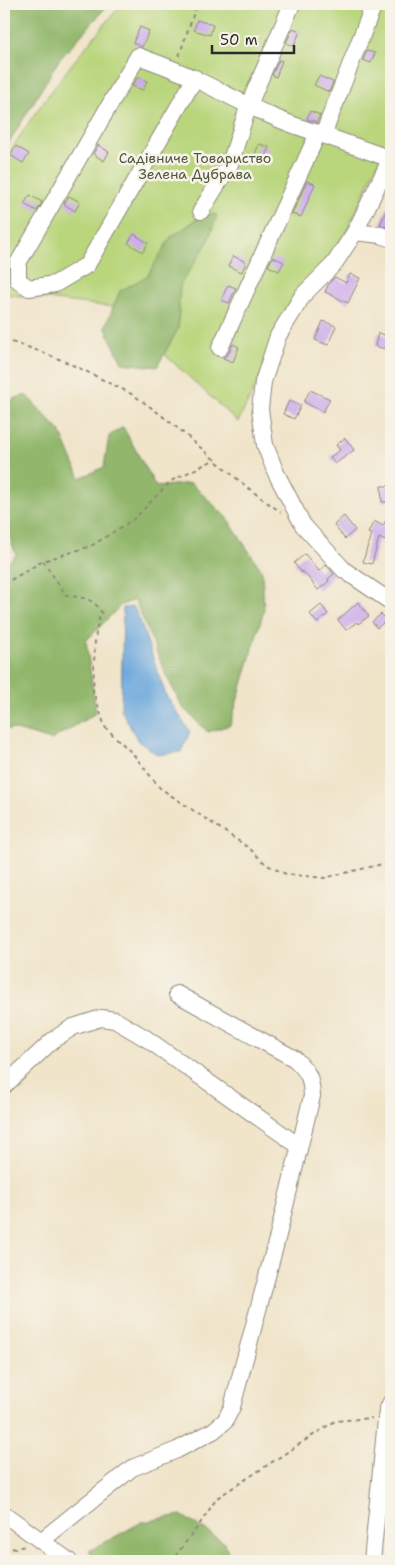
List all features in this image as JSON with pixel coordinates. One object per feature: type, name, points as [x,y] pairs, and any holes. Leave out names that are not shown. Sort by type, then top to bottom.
[{"type":"street","points":[[201,211],[230,164],[248,106],[292,4]]},
{"type":"street","points":[[220,348],[321,134],[374,4]]},
{"type":"street","points":[[195,78],[87,265],[55,284],[29,288],[18,280],[18,264],[138,56],[195,78],[248,106],[291,125],[391,159],[355,232],[334,264],[303,294],[278,336],[263,382],[260,409],[265,445],[276,473],[303,525],[344,570],[391,602]]},
{"type":"street","points":[[355,232],[380,235],[391,239]]},
{"type":"street","points":[[41,1541],[132,1468],[177,1450],[213,1431],[225,1421],[232,1407],[277,1240],[312,1096],[312,1082],[308,1072],[295,1059],[177,994]]},
{"type":"street","points":[[4,1086],[53,1040],[73,1027],[102,1018],[115,1020],[147,1039],[299,1146]]},
{"type":"street","points":[[372,1559],[389,1406]]},
{"type":"street","points":[[4,1514],[68,1561]]},
{"type":"path","points":[[174,70],[197,4]]},
{"type":"path","points":[[4,340],[29,347],[84,370],[135,396],[216,459],[261,499],[282,513]]},
{"type":"path","points":[[4,584],[43,562],[91,546],[134,518],[171,481],[216,459]]},
{"type":"path","points":[[43,562],[66,595],[92,600],[102,613],[98,622],[95,640],[93,692],[105,727],[133,754],[160,788],[249,848],[267,865],[286,874],[324,878],[391,862]]},
{"type":"path","points":[[169,1561],[173,1559],[200,1526],[217,1498],[335,1421],[375,1418],[389,1406]]},
{"type":"path","points":[[4,1550],[41,1541]]},
{"type":"green space","points":[[4,4],[109,4],[59,60],[4,151]]},
{"type":"green space","name":"Садівниче Товариство Зелена Дубрава","points":[[122,4],[391,4],[391,135],[346,233],[302,292],[238,422],[113,307],[4,294],[4,162],[30,120],[59,80]]},
{"type":"green space","points":[[206,213],[217,215],[208,242],[180,285],[178,329],[157,367],[122,363],[105,327],[120,291],[147,276],[171,237]]},
{"type":"green space","points":[[26,395],[60,431],[80,478],[104,467],[109,436],[123,427],[156,487],[191,483],[227,518],[262,571],[264,610],[230,725],[208,732],[183,708],[166,675],[135,600],[121,605],[86,641],[96,713],[51,740],[13,729],[4,730],[4,566],[16,555],[7,530],[4,529],[4,402]]},
{"type":"green space","points":[[181,1515],[225,1543],[231,1561],[98,1561],[89,1551],[142,1522]]},
{"type":"water","points":[[134,607],[166,695],[190,732],[181,752],[158,755],[138,741],[121,710],[123,608]]},
{"type":"building","points":[[197,20],[213,25],[210,35],[194,30]]},
{"type":"building","points":[[140,27],[149,31],[142,47],[133,43]]},
{"type":"building","points":[[293,28],[300,31],[294,46],[286,43]]},
{"type":"building","points":[[367,51],[375,53],[371,63],[363,60]]},
{"type":"building","points":[[279,60],[282,61],[276,77],[272,75]]},
{"type":"building","points":[[319,76],[333,82],[329,92],[314,85]]},
{"type":"building","points":[[138,77],[147,81],[143,90],[132,86]]},
{"type":"building","points":[[310,111],[320,115],[317,122],[307,119]]},
{"type":"building","points":[[259,144],[269,147],[263,163],[253,159]]},
{"type":"building","points":[[98,145],[109,152],[104,161],[93,154]]},
{"type":"building","points":[[16,146],[29,154],[23,163],[10,155]]},
{"type":"building","points":[[307,181],[315,184],[301,217],[292,214]]},
{"type":"building","points":[[30,195],[42,202],[37,211],[24,204]]},
{"type":"building","points":[[69,196],[80,202],[75,211],[64,204]]},
{"type":"building","points":[[391,199],[391,228],[380,225]]},
{"type":"building","points":[[134,234],[148,243],[143,252],[128,243]]},
{"type":"building","points":[[233,256],[246,262],[242,272],[228,266]]},
{"type":"building","points":[[273,257],[284,262],[279,271],[268,266]]},
{"type":"building","points":[[350,274],[360,278],[348,303],[325,292],[329,283],[335,277],[346,283]]},
{"type":"building","points":[[228,285],[236,288],[229,303],[221,300]]},
{"type":"building","points":[[323,321],[336,326],[328,345],[315,340]]},
{"type":"building","points":[[378,333],[389,336],[385,349],[375,346]]},
{"type":"building","points":[[233,344],[239,347],[233,362],[223,358],[229,353]]},
{"type":"building","points":[[310,390],[330,399],[323,412],[304,402]]},
{"type":"building","points":[[289,401],[301,406],[294,419],[283,414]]},
{"type":"building","points":[[345,438],[354,450],[335,464],[330,457],[340,450],[336,445]]},
{"type":"building","points":[[381,486],[391,486],[391,502],[382,502]]},
{"type":"building","points":[[391,510],[391,529],[385,541],[379,538],[372,564],[363,562],[371,534],[368,533],[374,521],[383,526]]},
{"type":"building","points":[[344,516],[355,530],[345,539],[334,525]]},
{"type":"building","points":[[305,554],[319,571],[326,565],[334,574],[318,590],[294,563]]},
{"type":"building","points":[[358,602],[369,616],[346,630],[338,620]]},
{"type":"building","points":[[321,605],[328,614],[317,623],[310,614]]},
{"type":"building","points":[[381,614],[387,620],[377,628],[372,622]]}]
